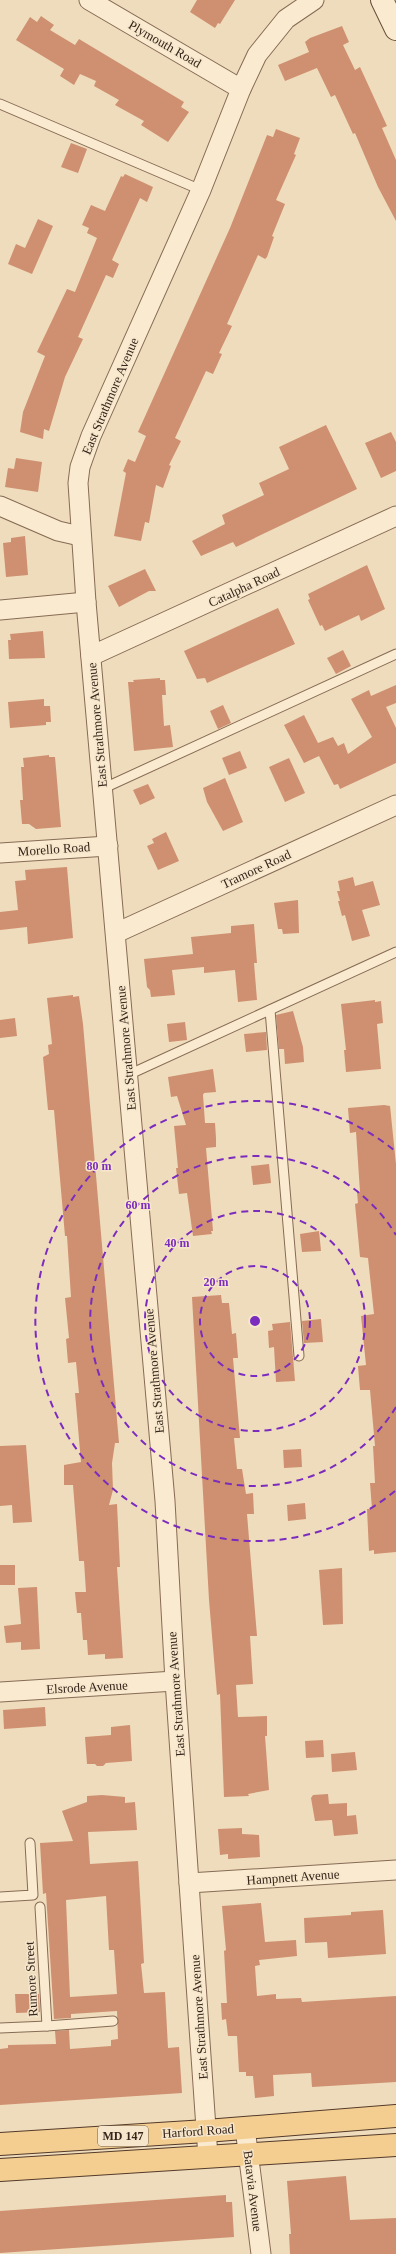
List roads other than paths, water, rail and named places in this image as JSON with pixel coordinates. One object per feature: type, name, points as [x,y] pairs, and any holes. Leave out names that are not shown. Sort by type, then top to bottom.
[{"type":"main road","points":[[382,0],[396,29]]},
{"type":"main road","name":"Harford Road","points":[[0,2144],[206,2131],[396,2116]]},
{"type":"main road","name":"Harford Road","points":[[0,2170],[396,2145]]},
{"type":"street","name":"Plymouth Road","points":[[89,0],[241,89]]},
{"type":"street","name":"East Strathmore Avenue","points":[[208,2157],[175,1681],[165,1501],[80,536],[78,484],[85,453],[201,190],[241,89],[257,55],[273,33],[286,19],[314,0]]},
{"type":"street","points":[[0,506],[58,531],[80,536]]},
{"type":"street","name":"Catalpha Road","points":[[91,656],[396,516]]},
{"type":"street","points":[[0,610],[86,602]]},
{"type":"street","name":"Tramore Road","points":[[116,933],[396,805]]},
{"type":"street","name":"Morello Road","points":[[0,853],[108,846]]},
{"type":"street","name":"Elsrode Avenue","points":[[0,1692],[175,1681]]},
{"type":"street","name":"Hampnett Avenue","points":[[189,1883],[396,1870]]},
{"type":"street","name":"Batavia Avenue","points":[[245,2128],[261,2254]]},
{"type":"lane","points":[[0,104],[201,190]]},
{"type":"lane","points":[[102,789],[396,654]]},
{"type":"lane","points":[[128,1075],[396,952]]},
{"type":"lane","points":[[270,1010],[299,1356]]},
{"type":"lane","points":[[0,1897],[33,1895],[30,1843]]},
{"type":"lane","name":"Rumore Street","points":[[0,2028],[47,2026],[40,1907]]},
{"type":"lane","points":[[47,2026],[113,2021]]}]
